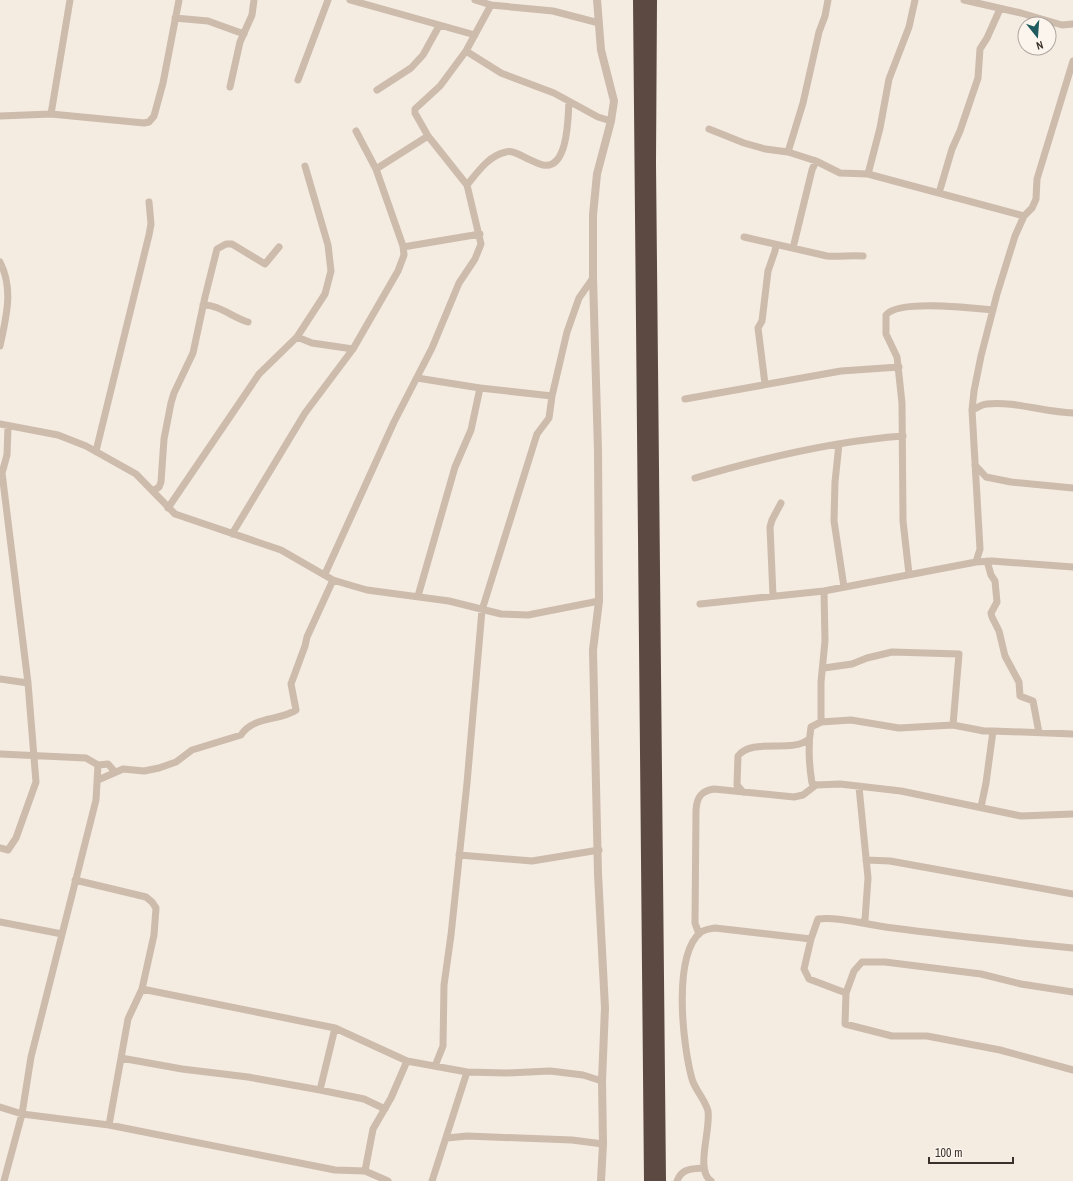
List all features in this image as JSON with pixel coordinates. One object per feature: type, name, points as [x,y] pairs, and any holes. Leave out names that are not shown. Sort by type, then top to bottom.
[{"type":"highway","points":[[639,0],[650,1181]]},
{"type":"highway","points":[[651,0],[650,163],[660,1181]]},
{"type":"street","points":[[51,114],[70,0]]},
{"type":"street","points":[[0,116],[51,114],[144,123],[149,122],[154,116],[163,83],[179,0]]},
{"type":"street","points":[[230,87],[240,42],[252,15],[254,0]]},
{"type":"street","points":[[298,80],[328,0]]},
{"type":"street","points":[[350,0],[475,35]]},
{"type":"street","points":[[475,0],[491,5],[553,11],[599,23]]},
{"type":"street","points":[[597,0],[601,50],[614,101],[611,121],[597,174],[593,215],[593,278],[598,451],[599,601],[593,650],[605,1008],[602,1081],[603,1144],[601,1181]]},
{"type":"street","points":[[788,152],[803,103],[818,32],[825,16],[828,0]]},
{"type":"street","points":[[868,174],[880,128],[889,79],[909,27],[915,0]]},
{"type":"street","points":[[964,0],[1062,25],[1073,24]]},
{"type":"street","points":[[325,574],[394,422],[432,348],[460,283],[479,251],[481,244],[480,234],[467,185],[428,136],[415,113],[415,109],[417,105],[440,86],[466,50],[491,5]]},
{"type":"street","points":[[939,193],[952,149],[960,131],[978,78],[980,49],[1000,9]]},
{"type":"street","points":[[175,18],[208,21],[244,34]]},
{"type":"street","points":[[377,90],[411,68],[423,55],[439,26]]},
{"type":"street","points":[[466,50],[501,73],[554,93],[598,117],[611,121]]},
{"type":"street","points":[[976,562],[980,549],[972,410],[974,391],[993,310],[1015,236],[1024,216],[1032,208],[1036,199],[1037,179],[1073,61]]},
{"type":"street","points":[[467,185],[484,165],[505,152],[511,152],[543,165],[555,162],[562,155],[569,102]]},
{"type":"street","points":[[709,129],[744,143],[765,149],[788,152],[816,161],[840,173],[868,174],[1024,216]]},
{"type":"street","points":[[232,534],[305,413],[353,348],[398,271],[404,255],[404,247],[376,169],[356,131]]},
{"type":"street","points":[[376,169],[428,136]]},
{"type":"street","points":[[793,248],[812,170],[816,161]]},
{"type":"street","points":[[168,508],[259,374],[297,337],[325,294],[331,271],[328,245],[305,166]]},
{"type":"street","points":[[96,451],[149,235],[151,224],[149,202]]},
{"type":"street","points":[[404,247],[480,234]]},
{"type":"street","points":[[744,238],[827,256],[839,257],[850,254],[864,256]]},
{"type":"street","points":[[153,491],[159,487],[161,482],[164,439],[171,403],[174,393],[193,353],[217,249],[222,245],[232,244],[265,264],[279,247]]},
{"type":"street","points":[[765,384],[758,328],[762,321],[768,271],[776,245]]},
{"type":"street","points":[[0,262],[4,270],[8,298],[0,346]]},
{"type":"street","points":[[435,1066],[443,1046],[444,985],[451,935],[467,783],[482,610],[537,434],[549,418],[552,396],[567,332],[579,298],[593,278]]},
{"type":"street","points":[[203,305],[213,305],[235,318],[248,322]]},
{"type":"street","points":[[909,574],[903,520],[903,436],[899,367],[897,357],[886,334],[886,315],[889,311],[945,305],[993,310]]},
{"type":"street","points":[[297,337],[312,343],[353,348]]},
{"type":"street","points":[[685,399],[765,384],[791,382],[841,372],[899,367]]},
{"type":"street","points":[[417,378],[480,388],[552,396]]},
{"type":"street","points":[[418,596],[455,467],[470,430],[480,388]]},
{"type":"street","points":[[974,391],[985,404]]},
{"type":"street","points":[[972,410],[985,404],[1013,405],[1038,410],[1073,413]]},
{"type":"street","points":[[0,424],[58,435],[96,451],[136,474],[175,514],[281,550],[334,580],[367,590],[449,601],[501,614],[528,615],[599,601]]},
{"type":"street","points":[[0,848],[8,850],[16,838],[36,782],[28,683],[11,538],[8,527],[1,473],[7,449],[8,426]]},
{"type":"street","points":[[696,478],[741,464],[839,444],[903,436]]},
{"type":"street","points":[[839,444],[835,482],[834,521],[844,587]]},
{"type":"street","points":[[975,464],[986,477]]},
{"type":"street","points":[[976,481],[986,477],[1011,482],[1073,488]]},
{"type":"street","points":[[773,596],[770,527],[772,520],[781,504]]},
{"type":"street","points":[[0,527],[8,527]]},
{"type":"street","points":[[980,549],[984,556],[990,561],[991,575],[995,581],[997,602],[991,613],[992,617],[999,631],[1005,656],[1019,682],[1020,696],[1033,701],[1039,733]]},
{"type":"street","points":[[700,604],[824,591],[976,562],[990,561],[1073,567]]},
{"type":"street","points":[[98,780],[123,769],[144,771],[176,762],[192,750],[241,735],[245,729],[265,720],[289,715],[296,710],[291,684],[307,637],[334,580]]},
{"type":"street","points":[[821,722],[821,682],[824,668],[824,591]]},
{"type":"street","points":[[824,668],[852,664],[867,658],[892,652],[959,654],[953,725]]},
{"type":"street","points":[[0,679],[28,683]]},
{"type":"street","points":[[816,785],[812,784],[809,740],[811,727],[821,722],[851,720],[899,728],[953,725],[984,731],[1073,734]]},
{"type":"street","points":[[981,807],[993,731]]},
{"type":"street","points":[[743,792],[737,785],[738,756],[741,753],[746,750],[764,747],[803,744],[809,740]]},
{"type":"street","points":[[0,754],[86,758],[98,765],[108,764],[115,772]]},
{"type":"street","points":[[4,1181],[22,1114],[32,1057],[96,800],[98,765]]},
{"type":"street","points":[[699,934],[695,923],[696,802],[700,795],[706,790],[714,789],[794,797],[803,795],[816,785],[840,784],[901,791],[1021,816],[1073,814]]},
{"type":"street","points":[[859,786],[868,878],[865,920],[862,922]]},
{"type":"street","points":[[459,855],[528,861],[599,850]]},
{"type":"street","points":[[866,860],[905,864],[1073,894]]},
{"type":"street","points":[[75,880],[146,897],[152,902],[156,913],[154,935],[142,989],[128,1019],[109,1125]]},
{"type":"street","points":[[846,993],[808,979],[804,969],[811,939],[818,919],[826,918],[862,922],[877,926],[921,932],[1073,948]]},
{"type":"street","points":[[0,922],[62,934]]},
{"type":"street","points":[[711,1181],[705,1174],[704,1168],[709,1122],[703,1098],[692,1081],[687,1052],[682,981],[685,962],[699,934],[705,930],[715,928],[811,939]]},
{"type":"street","points":[[1073,992],[1021,984],[981,974],[885,962],[862,962],[854,971],[846,993],[845,1024],[892,1036],[927,1036],[1000,1050],[1073,1070]]},
{"type":"street","points":[[142,989],[335,1028],[407,1061],[467,1072],[506,1073],[550,1071],[583,1075],[602,1081]]},
{"type":"street","points":[[320,1090],[335,1028]]},
{"type":"street","points":[[121,1058],[182,1069],[248,1077],[320,1090],[364,1099],[385,1109]]},
{"type":"street","points":[[365,1171],[373,1129],[385,1109],[407,1061]]},
{"type":"street","points":[[432,1181],[467,1072]]},
{"type":"street","points":[[0,1106],[22,1114],[109,1125],[335,1170],[365,1171],[388,1181]]},
{"type":"street","points":[[447,1138],[467,1136],[566,1140],[603,1144]]},
{"type":"street","points":[[677,1181],[682,1173],[687,1170],[704,1168]]}]
